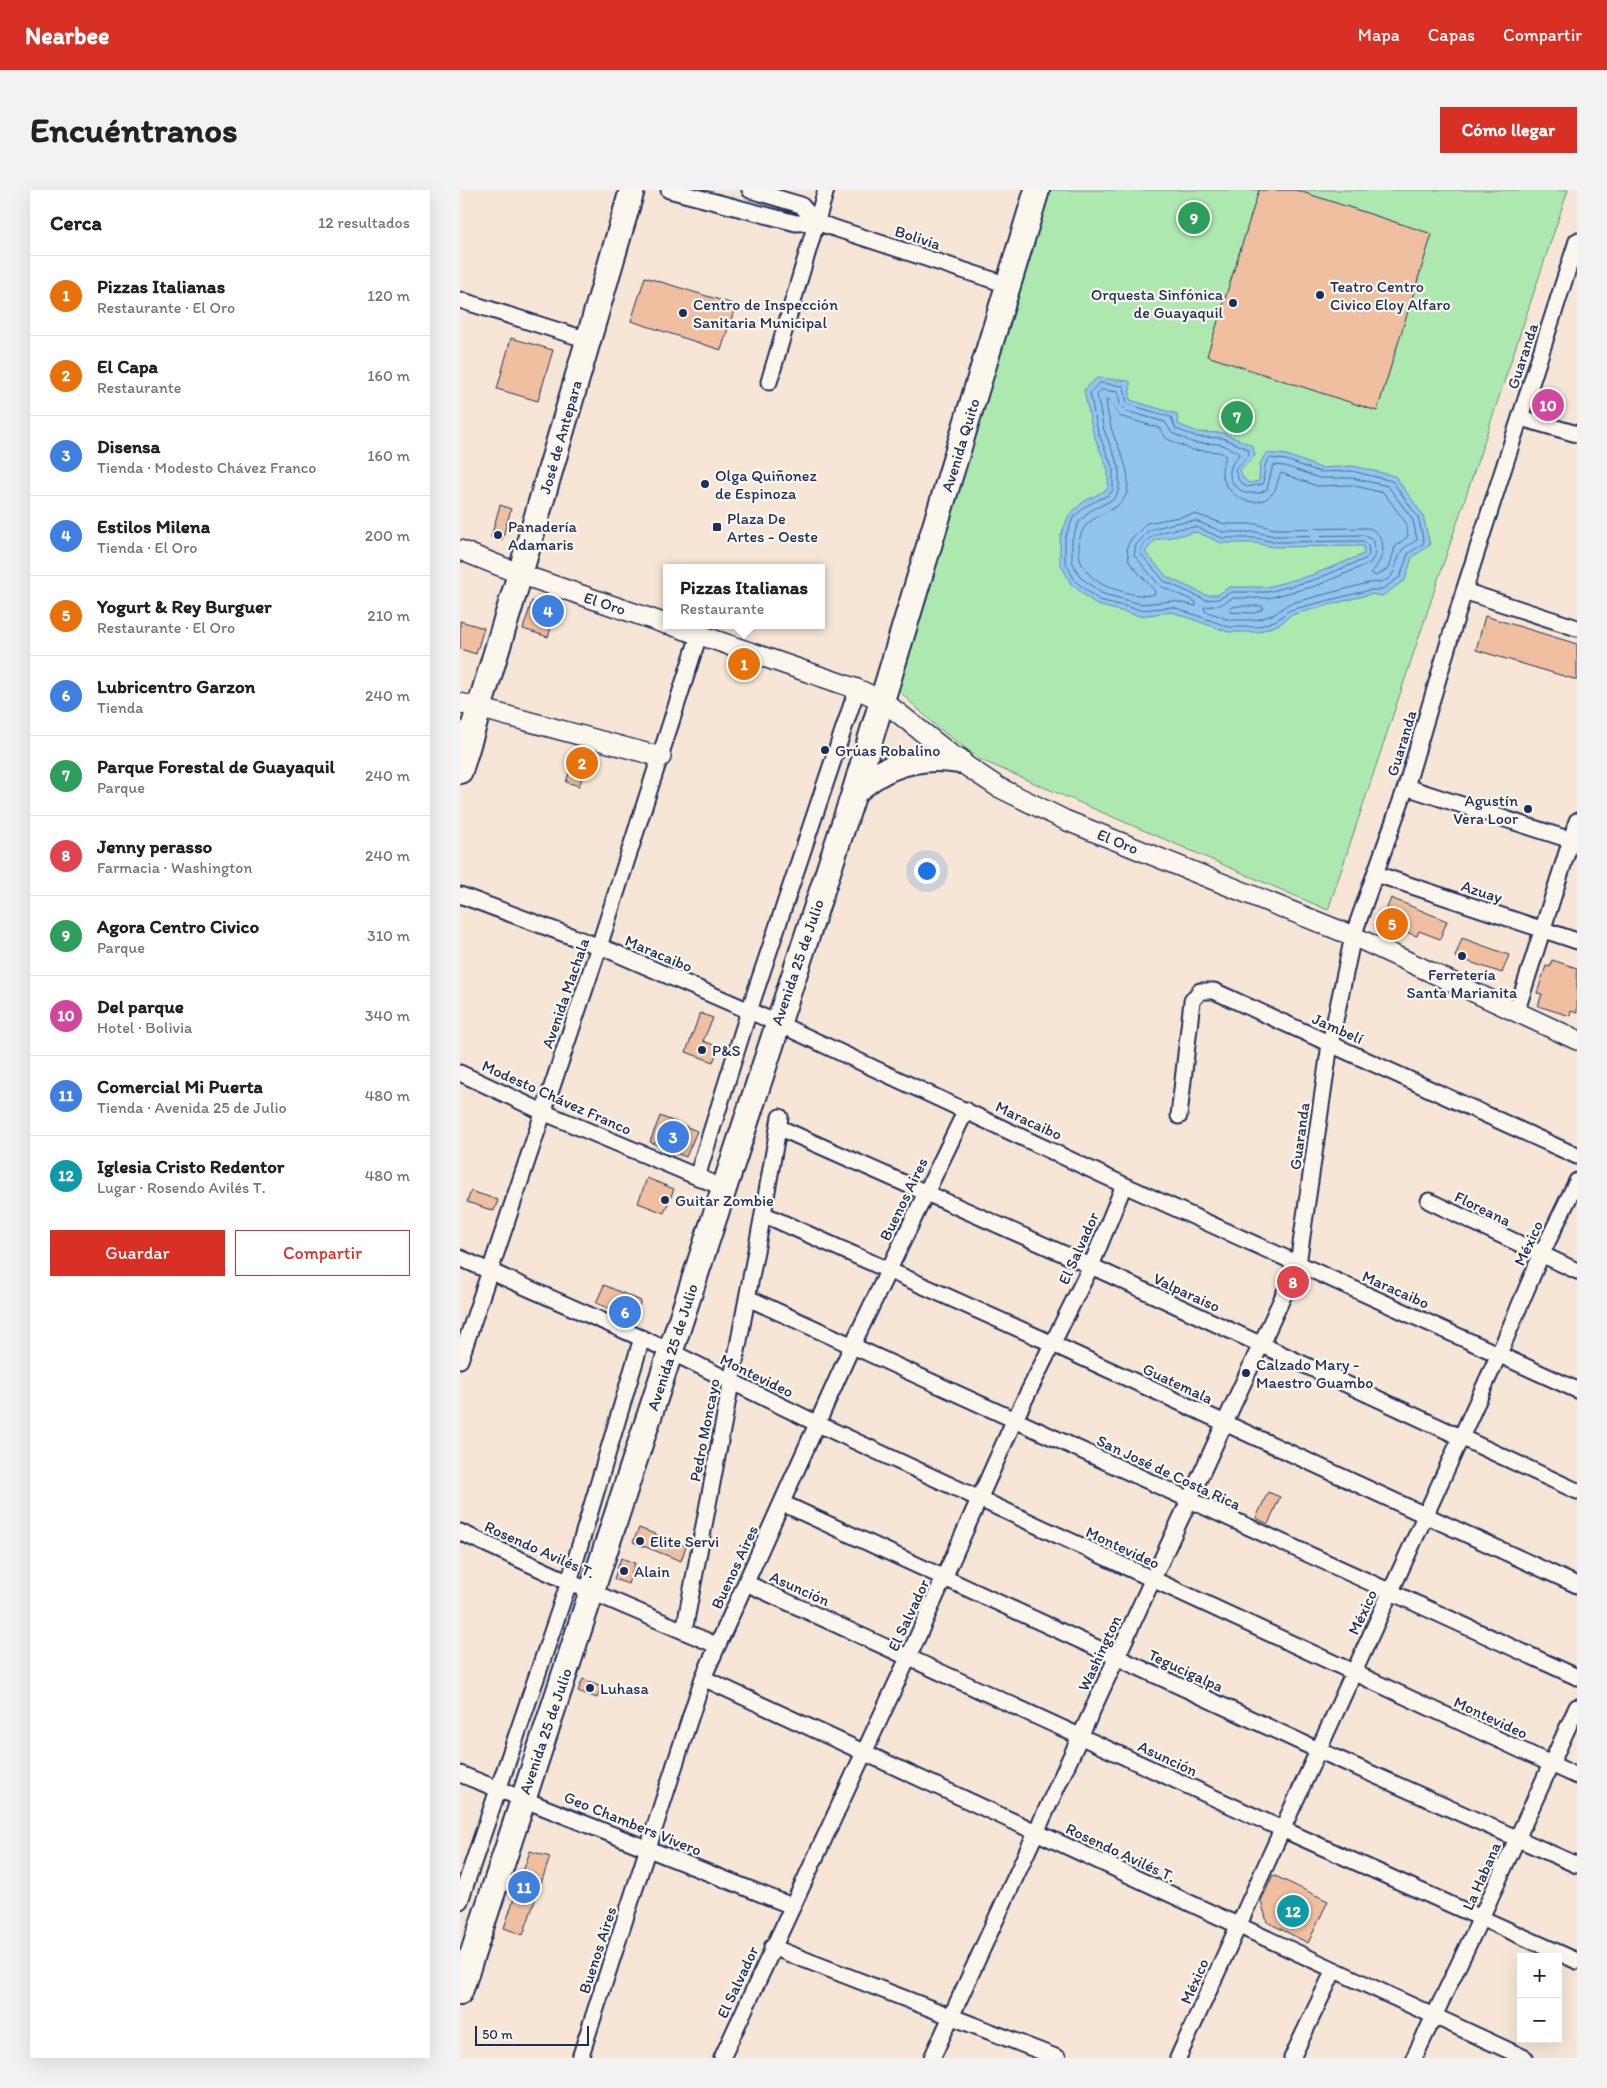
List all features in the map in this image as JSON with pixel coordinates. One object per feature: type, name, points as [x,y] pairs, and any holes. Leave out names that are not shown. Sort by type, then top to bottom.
[{"type":"main road","name":"José de Antepara","points":[[460,770],[470,706],[520,574],[632,190]]},
{"type":"main road","name":"Avenida Quito","points":[[883,701],[1036,190]]},
{"type":"main road","name":"Avenida 25 de Julio","points":[[460,1992],[522,1798],[592,1592],[664,1348],[724,1188],[883,701]]},
{"type":"main road","points":[[854,793],[876,775],[902,764],[930,759],[959,762]]},
{"type":"street","name":"Bolivia","points":[[669,190],[796,223],[816,222],[1008,285]]},
{"type":"street","name":"Bolivia","points":[[750,190],[801,205],[816,222]]},
{"type":"street","points":[[768,382],[826,190]]},
{"type":"street","name":"Guaranda","points":[[1298,1264],[1330,1044],[1353,936],[1406,787],[1464,591],[1576,250]]},
{"type":"street","points":[[460,300],[588,340]]},
{"type":"street","points":[[1521,418],[1577,434]]},
{"type":"street","name":"El Oro","points":[[460,550],[520,574],[663,623]]},
{"type":"street","points":[[1464,591],[1577,628]]},
{"type":"street","name":"El Oro","points":[[682,629],[857,689],[883,701],[959,762],[998,787],[1066,820],[1353,936],[1577,1040]]},
{"type":"street","name":"Avenida Machala","points":[[460,1360],[599,947],[699,635]]},
{"type":"street","name":"Avenida 25 de Julio","points":[[697,1177],[748,1011],[857,689]]},
{"type":"street","points":[[470,706],[661,757]]},
{"type":"street","points":[[1406,787],[1574,841]]},
{"type":"street","points":[[1516,1013],[1542,930],[1574,841],[1577,821]]},
{"type":"street","name":"Azuay","points":[[1376,874],[1577,941]]},
{"type":"street","name":"Maracaibo","points":[[460,895],[599,947],[777,1023],[1124,1185],[1577,1390]]},
{"type":"street","name":"Jambelí","points":[[1179,1116],[1192,1000],[1200,991],[1214,991],[1577,1156]]},
{"type":"street","name":"Modesto Chávez Franco","points":[[460,1073],[543,1112],[724,1188]]},
{"type":"street","name":"Buenos Aires","points":[[580,2058],[703,1678],[716,1645],[746,1583],[852,1346],[966,1110]]},
{"type":"street","name":"Valparaiso","points":[[780,1122],[927,1192],[1577,1491]]},
{"type":"street","name":"Pedro Moncayo","points":[[684,1631],[780,1122]]},
{"type":"street","name":"México","points":[[1178,2058],[1499,1354],[1541,1255],[1577,1181]]},
{"type":"street","name":"El Salvador","points":[[722,2058],[944,1578],[1014,1421],[1090,1266],[1124,1185]]},
{"type":"street","name":"Floreana","points":[[1428,1201],[1577,1271]]},
{"type":"street","name":"Guatemala","points":[[764,1214],[1053,1344],[1577,1585]]},
{"type":"street","name":"Montevideo","points":[[460,1258],[664,1348],[818,1424],[1577,1776]]},
{"type":"street","name":"Washington","points":[[932,2058],[1298,1264]]},
{"type":"street","name":"San José de Costa Rica","points":[[748,1298],[1188,1501],[1577,1677]]},
{"type":"street","name":"Avenida 25 de Julio","points":[[460,1901],[497,1788],[569,1582],[642,1338]]},
{"type":"street","name":"Tegucigalpa","points":[[782,1503],[1318,1750],[1518,1837],[1577,1865]]},
{"type":"street","name":"Rosendo Avilés T.","points":[[460,1532],[569,1582],[716,1645]]},
{"type":"street","name":"Asunción","points":[[746,1583],[1282,1829],[1577,1961]]},
{"type":"street","name":"Rosendo Avilés T.","points":[[703,1678],[1525,2058]]},
{"type":"street","name":"La Habana","points":[[1414,2058],[1481,1918],[1577,1707]]},
{"type":"street","name":"Geo Chambers Vivero","points":[[460,1774],[792,1906]]},
{"type":"street","points":[[772,1947],[951,2016],[1037,2054],[1058,2058]]},
{"type":"street","points":[[1292,2058],[1334,1970]]},
{"type":"green space","points":[[1050,190],[1568,190],[1328,910],[981,760],[937,727],[898,690]]},
{"type":"water","points":[[1097,378],[1130,381],[1130,400],[1177,414],[1178,424],[1198,432],[1223,433],[1253,446],[1255,456],[1240,470],[1243,478],[1249,483],[1259,481],[1260,464],[1266,453],[1287,455],[1321,468],[1353,466],[1395,476],[1423,515],[1430,545],[1412,557],[1405,580],[1382,596],[1371,594],[1291,615],[1280,624],[1258,632],[1228,632],[1172,612],[1140,616],[1097,605],[1071,584],[1060,563],[1060,537],[1069,515],[1083,502],[1108,489],[1108,470],[1093,433],[1084,390]],"holes":[[[1197,532],[1221,543],[1255,543],[1273,547],[1363,546],[1364,554],[1312,575],[1267,587],[1230,587],[1217,595],[1206,595],[1167,577],[1145,552],[1155,540]]]},
{"type":"building","name":"Teatro Centro Civico Eloy Alfaro","points":[[1259,190],[1296,190],[1432,234],[1377,411],[1207,356]]},
{"type":"building","name":"Centro de Inspección Sanitaria Municipal","points":[[645,277],[736,305],[721,350],[631,321]]},
{"type":"building","points":[[511,338],[553,350],[538,401],[497,389]]},
{"type":"building","points":[[500,505],[511,509],[502,540],[491,537]]},
{"type":"building","points":[[532,601],[557,609],[548,637],[523,629]]},
{"type":"building","points":[[1485,616],[1577,644],[1577,680],[1476,650]]},
{"type":"building","points":[[460,621],[484,628],[476,654],[460,649]]},
{"type":"building","points":[[577,750],[590,755],[579,786],[566,782]]},
{"type":"building","points":[[1391,898],[1447,921],[1440,939],[1419,931],[1417,936],[1381,923]]},
{"type":"building","points":[[1462,938],[1509,955],[1502,973],[1455,957]]},
{"type":"building","points":[[1552,960],[1577,968],[1577,1013],[1571,1011],[1570,1016],[1538,1006],[1542,994],[1537,993],[1546,966],[1550,967]]},
{"type":"building","points":[[700,1013],[713,1018],[703,1041],[719,1047],[713,1062],[686,1052]]},
{"type":"building","points":[[660,1116],[697,1131],[686,1157],[650,1142]]},
{"type":"building","points":[[647,1178],[674,1189],[664,1213],[638,1203]]},
{"type":"building","points":[[471,1191],[498,1200],[494,1211],[467,1202]]},
{"type":"building","points":[[604,1285],[641,1301],[633,1319],[596,1303]]},
{"type":"building","points":[[1268,1492],[1280,1497],[1268,1524],[1256,1518]]},
{"type":"building","points":[[639,1528],[686,1546],[681,1561],[633,1542]]},
{"type":"building","name":"Alain","points":[[621,1558],[635,1563],[628,1584],[614,1579]]},
{"type":"building","name":"Luhasa","points":[[583,1679],[602,1686],[597,1698],[578,1691]]},
{"type":"building","points":[[530,1851],[550,1857],[523,1935],[504,1928]]},
{"type":"building","points":[[1273,1875],[1328,1901],[1308,1943],[1267,1922],[1261,1901]]},
{"type":"place","name":"Agora Centro Civico","points":[[1194,218]]},
{"type":"place","name":"Teatro Centro Civico Eloy Alfaro","points":[[1320,295]]},
{"type":"place","name":"Orquesta Sinfónica de Guayaquil","points":[[1233,303]]},
{"type":"place","name":"Centro de Inspección Sanitaria Municipal","points":[[683,313]]},
{"type":"place","name":"Del parque","points":[[1548,405]]},
{"type":"place","name":"Parque Forestal de Guayaquil","points":[[1237,417]]},
{"type":"place","name":"Olga Quiñonez de Espinoza","points":[[705,484]]},
{"type":"place","name":"Plaza De Artes - Oeste","points":[[717,527]]},
{"type":"place","name":"Panadería Adamaris","points":[[498,535]]},
{"type":"place","name":"Estilos Milena","points":[[548,611]]},
{"type":"place","name":"Pizzas Italianas","points":[[744,664]]},
{"type":"place","name":"Grúas Robalino","points":[[825,750]]},
{"type":"place","name":"El Capa","points":[[582,763]]},
{"type":"place","name":"Agustín Vera Loor","points":[[1528,809]]},
{"type":"place","name":"Yogurt & Rey Burguer","points":[[1392,924]]},
{"type":"place","name":"Ferretería Santa Marianita","points":[[1462,956]]},
{"type":"place","name":"P&S","points":[[702,1050]]},
{"type":"place","name":"Disensa","points":[[673,1137]]},
{"type":"place","name":"Guitar Zombie","points":[[665,1200]]},
{"type":"place","name":"Jenny perasso","points":[[1293,1282]]},
{"type":"place","name":"Lubricentro Garzon","points":[[625,1312]]},
{"type":"place","name":"Calzado Mary - Maestro Guambo","points":[[1246,1373]]},
{"type":"place","name":"Elite Servi","points":[[640,1541]]},
{"type":"place","name":"Alain","points":[[624,1571]]},
{"type":"place","name":"Luhasa","points":[[590,1688]]},
{"type":"place","name":"Comercial Mi Puerta","points":[[524,1887]]},
{"type":"place","name":"Iglesia Cristo Redentor","points":[[1293,1911]]}]
